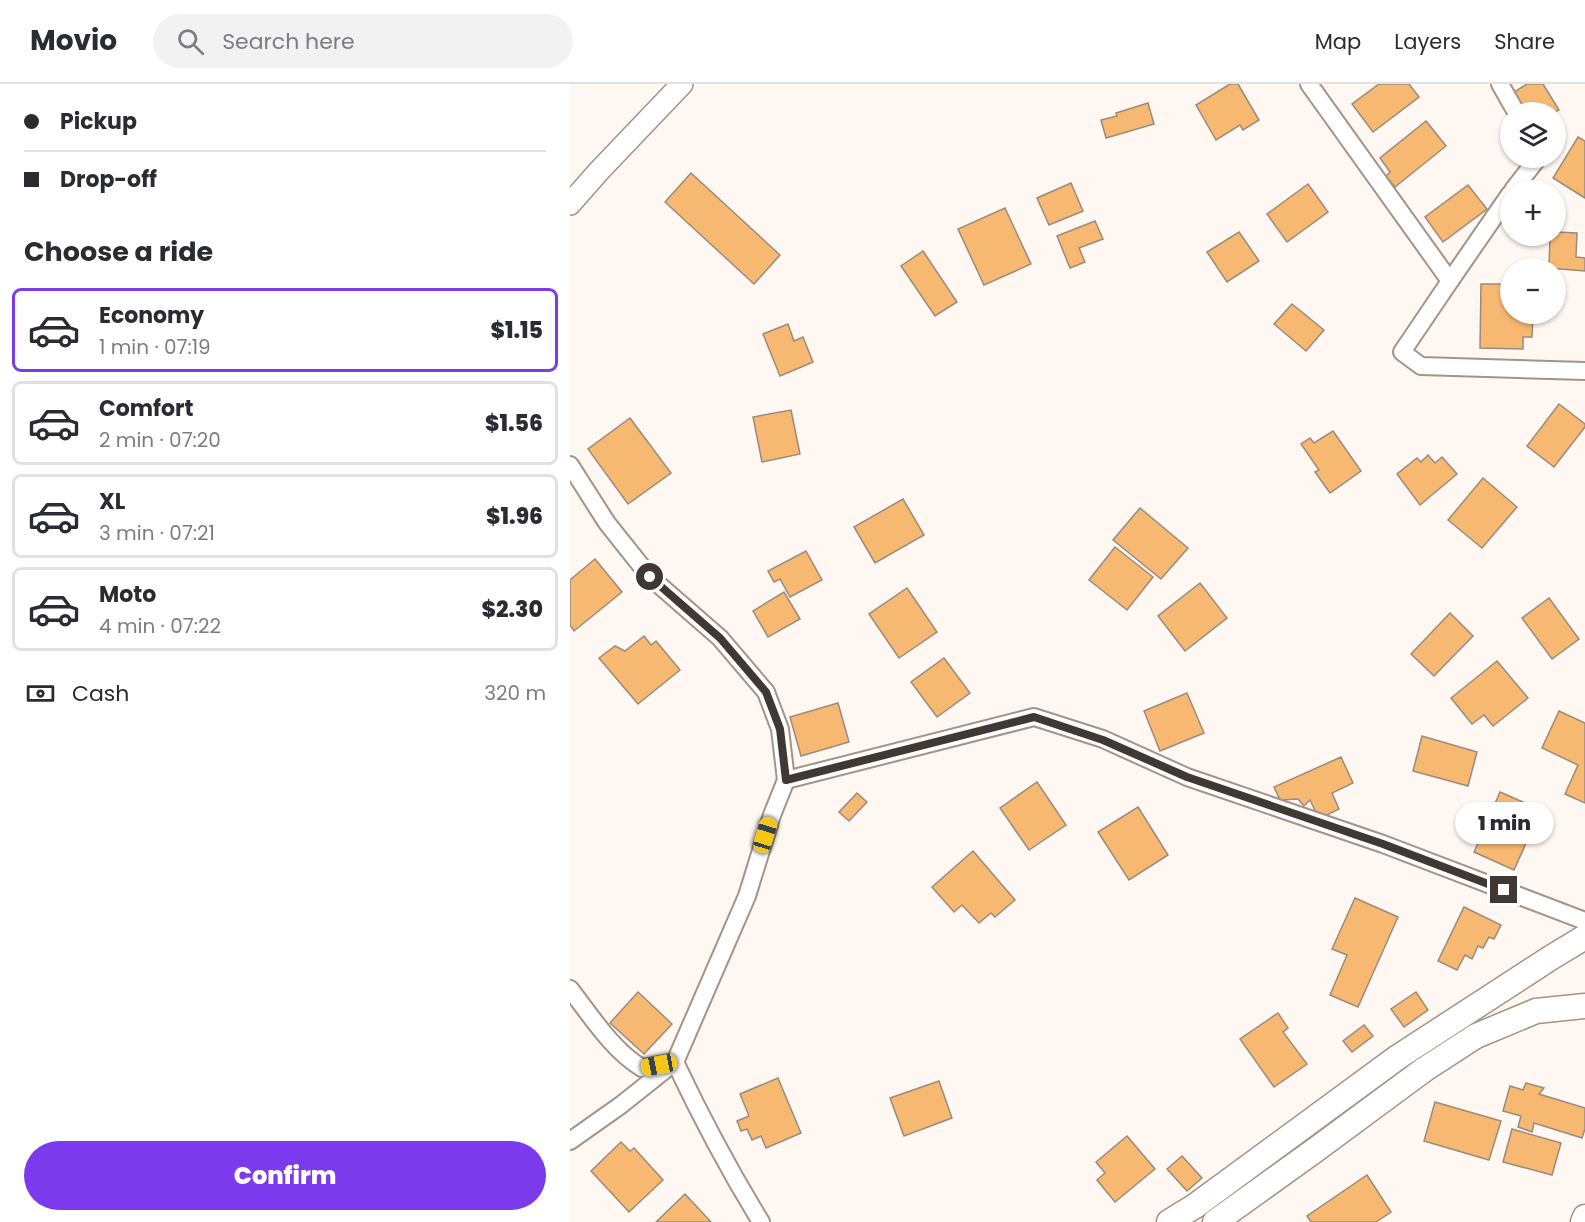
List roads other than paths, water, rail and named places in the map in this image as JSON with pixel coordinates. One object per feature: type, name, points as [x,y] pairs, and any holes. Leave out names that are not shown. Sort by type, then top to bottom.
[{"type":"main road","points":[[1169,1222],[1195,1206],[1398,1057],[1585,937]]},
{"type":"main road","points":[[1215,1222],[1425,1069],[1476,1036],[1536,1011],[1585,1006]]},
{"type":"main road","points":[[1583,1222],[1585,1217]]},
{"type":"street","points":[[570,204],[682,84]]},
{"type":"street","points":[[1309,84],[1450,281]]},
{"type":"street","points":[[1500,84],[1510,102]]},
{"type":"street","points":[[1521,180],[1530,168]]},
{"type":"street","points":[[1500,209],[1402,352],[1421,366],[1585,371]]},
{"type":"street","points":[[570,465],[607,523],[650,577],[720,638],[766,692],[780,729],[786,780],[772,815],[747,896],[675,1062],[621,1105],[570,1141]]},
{"type":"street","points":[[786,780],[1034,717],[1103,740],[1187,777],[1383,844],[1585,921]]},
{"type":"street","points":[[570,989],[629,1060],[642,1068],[675,1062]]},
{"type":"street","points":[[675,1062],[705,1125],[761,1222]]}]
